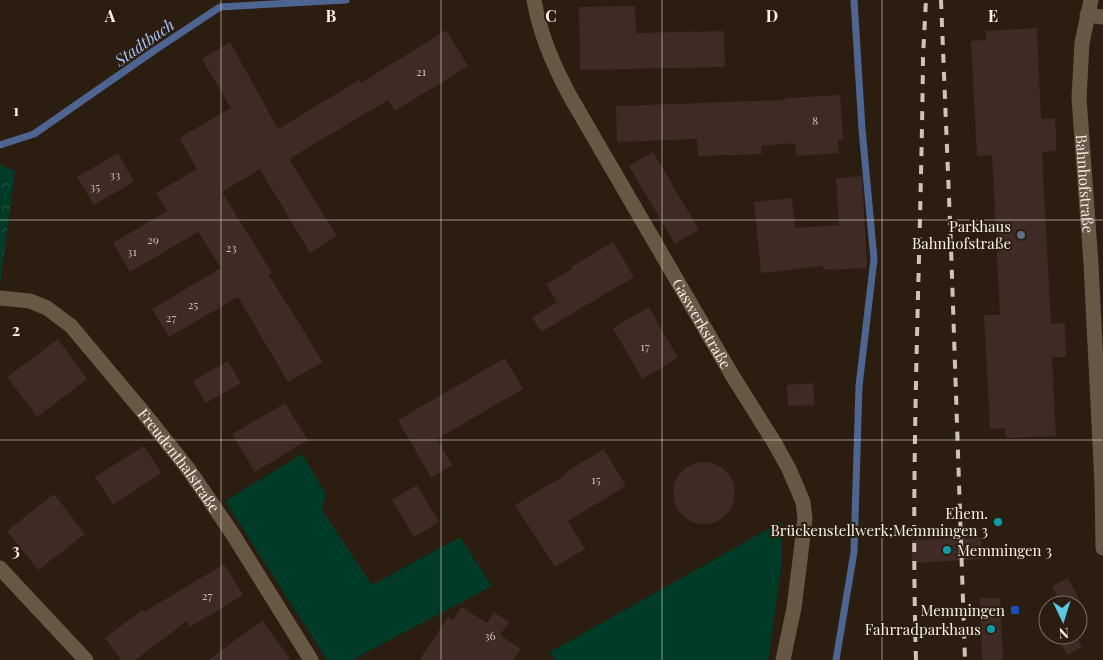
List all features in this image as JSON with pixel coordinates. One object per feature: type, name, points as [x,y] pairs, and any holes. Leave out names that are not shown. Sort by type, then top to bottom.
[{"type":"street","name":"Bahnhofstraße","points":[[1091,0],[1082,43],[1080,98],[1103,502],[1103,548]]},
{"type":"street","name":"Gaswerkstraße","points":[[535,3],[551,58],[571,98],[732,374],[774,442],[789,469],[803,502],[805,518],[794,608],[783,660]]},
{"type":"street","points":[[1087,16],[1103,17]]},
{"type":"street","name":"Freudenthalstraße","points":[[6,298],[30,300],[47,308],[70,326],[143,412],[189,470],[232,533],[311,660]]},
{"type":"street","points":[[0,568],[86,660]]},
{"type":"green space","points":[[0,164],[15,171],[0,284]]},
{"type":"green space","points":[[302,454],[326,494],[322,510],[372,585],[460,537],[492,586],[352,660],[327,660],[225,501]]},
{"type":"green space","points":[[782,521],[781,570],[768,660],[555,660],[550,652]]},
{"type":"building","points":[[635,6],[636,33],[724,31],[725,67],[580,70],[579,7]]},
{"type":"building","name":"Parkhaus Bahnhofstraße","points":[[1037,28],[1041,119],[1055,118],[1056,135],[1056,151],[1042,152],[1051,324],[1065,323],[1066,357],[1052,357],[1056,436],[1006,438],[1005,428],[990,429],[984,315],[1000,315],[992,155],[977,156],[971,41],[986,40],[986,31]]},
{"type":"building","points":[[446,30],[468,66],[395,111],[388,100],[289,159],[337,236],[310,253],[260,169],[222,192],[272,273],[269,275],[323,362],[288,382],[238,297],[169,337],[152,309],[221,268],[198,232],[130,272],[113,243],[167,211],[156,193],[197,169],[179,138],[231,108],[202,59],[230,42],[278,129],[359,80],[361,83]]},
{"type":"building","points":[[840,95],[843,140],[838,140],[839,153],[796,156],[795,143],[761,146],[762,154],[698,156],[697,139],[617,142],[616,106],[786,100],[786,98]]},
{"type":"building","points":[[653,152],[699,230],[675,244],[629,166]]},
{"type":"building","points":[[118,153],[134,182],[94,205],[77,177]]},
{"type":"building","points":[[862,176],[867,268],[823,270],[823,266],[761,273],[754,202],[792,198],[795,228],[839,225],[836,178]]},
{"type":"building","points":[[613,242],[634,277],[541,332],[532,317],[557,302],[546,284]]},
{"type":"building","points":[[649,307],[678,358],[642,379],[613,328]]},
{"type":"building","points":[[58,339],[87,379],[37,417],[7,377]]},
{"type":"building","points":[[505,358],[523,389],[437,439],[452,465],[431,478],[398,420]]},
{"type":"building","points":[[228,361],[241,383],[206,403],[193,381]]},
{"type":"building","points":[[813,383],[815,405],[788,406],[787,385]]},
{"type":"building","points":[[285,403],[308,440],[255,472],[232,434]]},
{"type":"building","points":[[144,446],[161,473],[113,505],[95,477]]},
{"type":"building","points":[[604,449],[626,486],[568,521],[585,549],[555,567],[515,505]]},
{"type":"building","points":[[704,462],[721,467],[726,471],[730,476],[735,493],[730,510],[726,515],[721,519],[704,524],[687,519],[682,515],[678,510],[673,493],[678,476],[682,471],[687,467]]},
{"type":"building","points":[[417,485],[439,522],[414,537],[392,500]]},
{"type":"building","points":[[54,494],[85,534],[38,570],[7,531]]},
{"type":"building","name":"Memmingen 3","points":[[981,537],[982,559],[912,563],[912,540]]},
{"type":"building","points":[[224,564],[243,595],[190,627],[187,621],[135,660],[121,660],[105,638],[142,610],[144,612]]},
{"type":"building","points":[[1068,578],[1077,595],[1057,595],[1052,586]]},
{"type":"building","name":"Fahrradparkhaus","points":[[980,598],[1000,598],[1003,660],[982,660]]},
{"type":"building","points":[[462,607],[487,623],[494,612],[509,622],[500,635],[521,649],[513,660],[419,660],[448,617],[453,620]]},
{"type":"building","points":[[262,620],[291,660],[208,660],[260,622]]},
{"type":"building","points":[[1062,645],[1081,645],[1082,647],[1067,655]]},
{"type":"waterway","name":"Stadtbach","points":[[0,145],[34,134],[220,7],[346,0]]},
{"type":"waterway","points":[[836,660],[854,552],[859,386],[874,259],[862,129],[854,0]]},
{"type":"railway","points":[[916,660],[914,585],[915,434],[923,57],[926,0]]},
{"type":"railway","points":[[941,0],[965,660]]},
{"type":"place","name":"Parkhaus Bahnhofstraße","points":[[1021,235]]},
{"type":"place","name":"Ehem. Brückenstellwerk;Memmingen 3","points":[[998,522]]},
{"type":"place","name":"Memmingen 3","points":[[947,550]]},
{"type":"place","name":"Memmingen","points":[[1015,610]]},
{"type":"place","name":"Fahrradparkhaus","points":[[991,629]]}]
